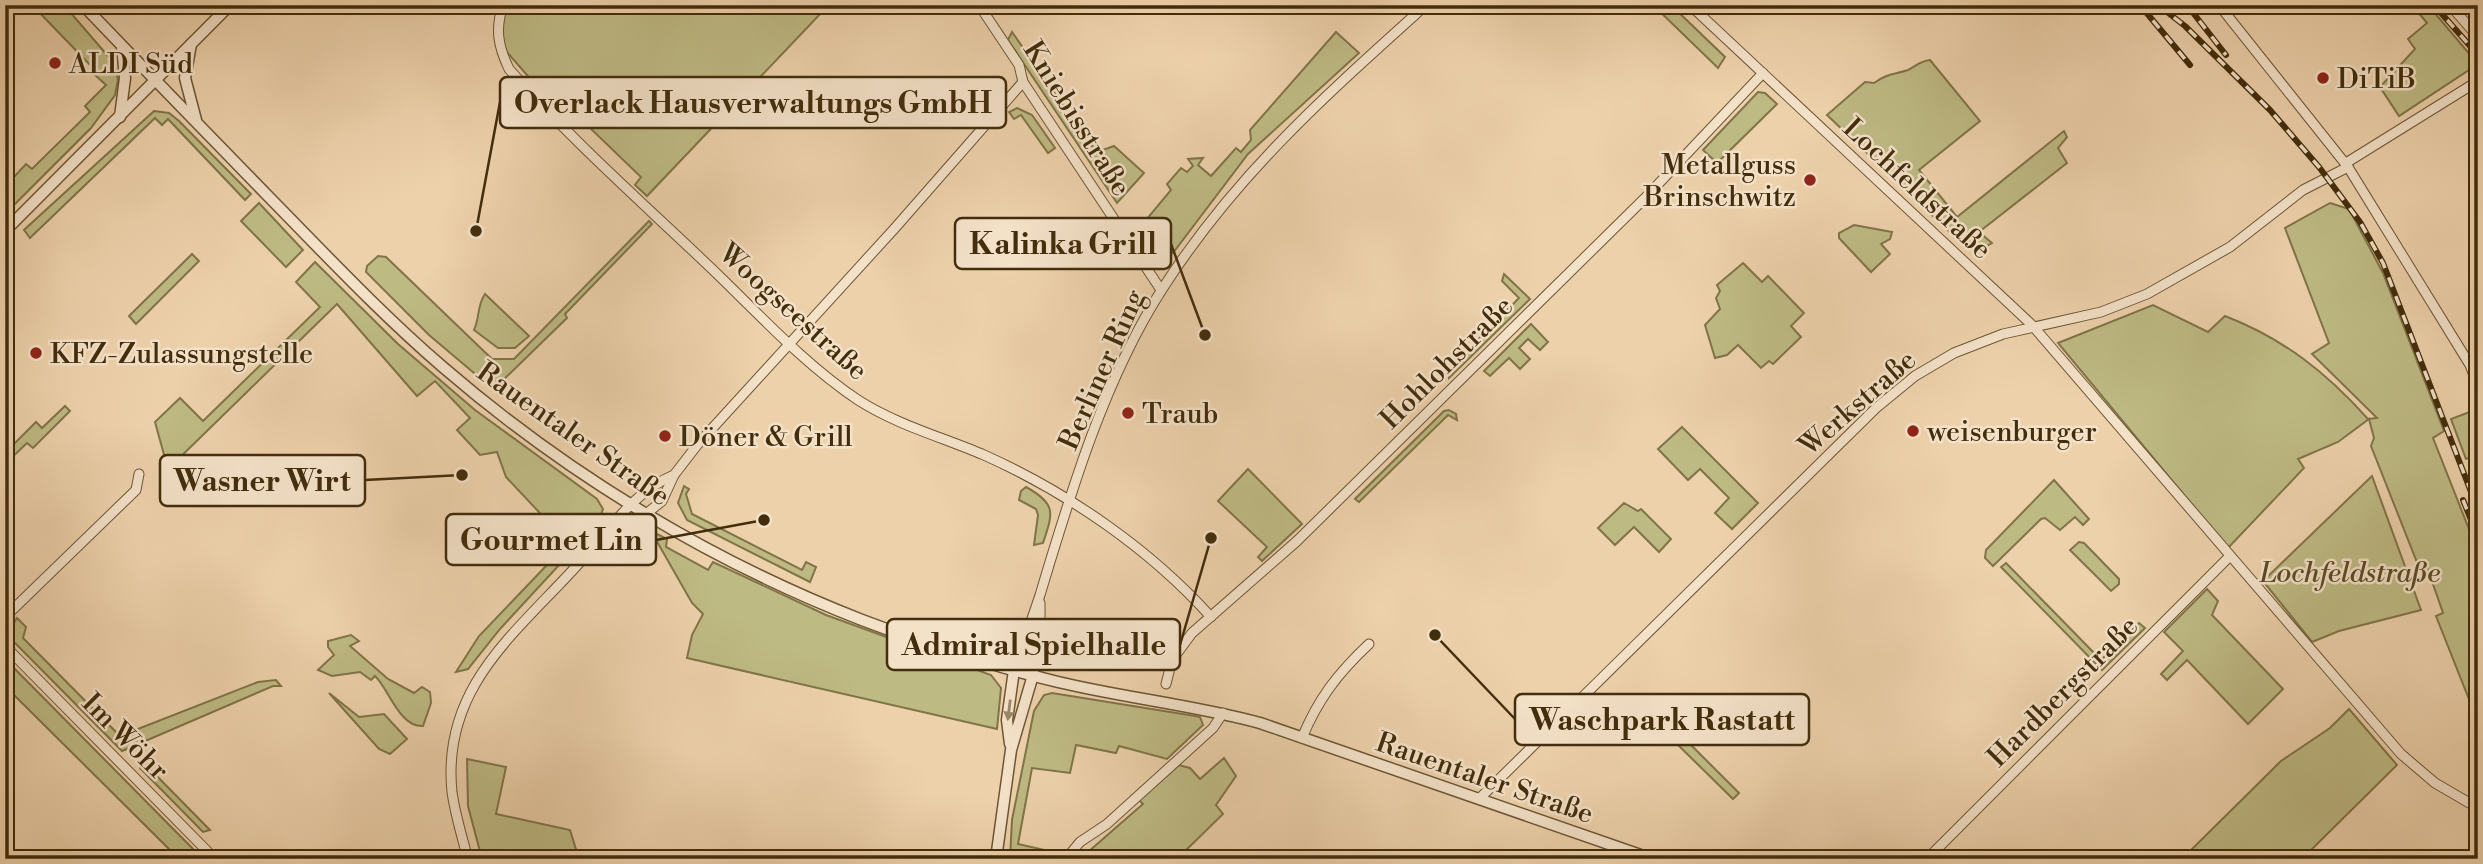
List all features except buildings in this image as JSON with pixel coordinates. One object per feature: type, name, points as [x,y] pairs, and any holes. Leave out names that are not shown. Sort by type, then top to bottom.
[{"type":"street","name":"Rauentaler Straße","points":[[83,5],[327,258],[436,361],[525,432],[648,514],[788,589],[862,620],[1033,675],[1141,700],[1223,713],[1652,859]]},
{"type":"street","points":[[5,231],[230,5]]},
{"type":"street","name":"Woogseestraße","points":[[503,5],[498,22],[498,37],[509,69],[537,100],[791,344],[859,400],[893,419],[984,456],[1069,502],[1143,554],[1190,593],[1211,617]]},
{"type":"street","name":"Kniebisstraße","points":[[979,5],[1019,65],[1023,82],[1161,290]]},
{"type":"street","name":"Berliner Ring","points":[[1011,750],[1007,720],[1014,670],[1069,502],[1123,362],[1161,290],[1211,220],[1264,155],[1426,5]]},
{"type":"street","name":"Lochfeldstraße","points":[[1690,5],[2032,325],[2401,754],[2435,783],[2478,808]]},
{"type":"street","points":[[2220,5],[2347,165],[2474,363],[2478,386]]},
{"type":"street","points":[[2449,5],[2478,37]]},
{"type":"street","points":[[191,44],[185,78],[197,123]]},
{"type":"street","points":[[120,117],[125,78],[122,46]]},
{"type":"street","name":"Hohlohstraße","points":[[1166,684],[1178,648],[1297,541],[1645,198],[1763,73]]},
{"type":"street","points":[[585,558],[609,544],[662,500],[674,475],[698,444],[791,344],[1023,82]]},
{"type":"street","name":"Werkstraße","points":[[1479,799],[1901,386],[1954,353],[2032,325],[2101,312],[2147,294],[2230,247],[2303,190],[2470,86],[2478,95]]},
{"type":"street","points":[[5,617],[135,490],[139,474]]},
{"type":"street","points":[[468,859],[452,789],[455,740],[465,702],[489,660],[585,558],[614,520],[630,504],[674,475]]},
{"type":"street","name":"Hardbergstraße","points":[[1927,859],[2229,557]]},
{"type":"street","name":"Berliner Ring","points":[[996,859],[1011,750],[1033,675],[1040,628],[1039,597]]},
{"type":"street","points":[[1302,738],[1326,690],[1369,644]]},
{"type":"street","name":"Im Wöhr","points":[[5,646],[215,859]]},
{"type":"street","points":[[1066,859],[1080,842],[1107,824],[1213,729],[1223,713]]},
{"type":"green space","points":[[32,5],[64,5],[114,63],[118,80],[115,95],[91,128],[5,214],[5,197],[14,188],[9,182],[26,164],[32,169],[90,112],[85,106],[106,85],[94,74],[96,71]]},
{"type":"green space","points":[[503,5],[832,5],[822,12],[647,196],[635,185],[641,177],[560,99],[553,105],[499,43]]},
{"type":"green space","points":[[1653,5],[1671,5],[1725,57],[1718,68]]},
{"type":"green space","points":[[2412,5],[2428,5],[2478,64],[2399,116],[2380,87],[2415,49],[2408,39],[2427,23]]},
{"type":"green space","points":[[1012,32],[1092,146],[1103,150],[1114,146],[1144,173],[1117,203],[1008,40]]},
{"type":"green space","points":[[1336,32],[1359,53],[1248,154],[1173,253],[1164,256],[1147,248],[1136,232],[1171,190],[1167,184],[1181,168],[1187,172],[1193,166],[1188,159],[1203,158],[1198,165],[1211,176],[1236,148],[1241,152],[1251,140],[1250,130]]},
{"type":"green space","points":[[1930,60],[1980,121],[1919,170],[1957,217],[2064,131],[2067,137],[2058,148],[2067,163],[1979,232],[1992,243],[1985,247],[1956,238],[1827,115],[1865,82],[1874,83]]},
{"type":"green space","points":[[1758,92],[1765,93],[1777,104],[1717,163],[1703,150]]},
{"type":"green space","points":[[1017,108],[1032,115],[1055,148],[1048,153],[1021,115],[1014,119],[1009,112]]},
{"type":"green space","points":[[154,111],[169,113],[179,121],[251,194],[245,200],[168,119],[162,125],[155,118],[30,238],[24,230]]},
{"type":"green space","points":[[259,203],[303,250],[286,267],[241,221]]},
{"type":"green space","points":[[2330,203],[2349,209],[2383,273],[2444,431],[2433,438],[2478,552],[2478,722],[2436,616],[2443,613],[2427,567],[2420,570],[2371,446],[2374,438],[2369,419],[2338,442],[2298,459],[2304,468],[2228,548],[2058,343],[2153,305],[2208,332],[2225,316],[2266,335],[2303,358],[2336,386],[2368,419],[2377,418],[2312,354],[2329,343],[2285,228]]},
{"type":"green space","points":[[649,221],[652,224],[565,314],[567,318],[498,385],[504,391],[500,395],[429,335],[366,272],[367,266],[378,256],[386,257],[492,359],[514,359]]},
{"type":"green space","points":[[1854,225],[1892,232],[1890,239],[1881,244],[1890,254],[1871,272],[1839,238],[1839,233]]},
{"type":"green space","points":[[192,254],[199,261],[136,324],[129,316]]},
{"type":"green space","points":[[315,262],[398,344],[475,410],[597,499],[603,509],[598,523],[500,629],[468,669],[456,672],[479,636],[568,543],[506,477],[497,452],[480,455],[457,430],[470,418],[435,381],[417,396],[337,304],[168,469],[155,422],[180,398],[203,421],[320,307],[296,282]]},
{"type":"green space","points":[[1743,263],[1762,282],[1768,276],[1804,313],[1791,326],[1801,337],[1773,364],[1769,361],[1761,368],[1738,345],[1727,355],[1715,358],[1705,325],[1720,309],[1716,298],[1720,291],[1717,285]]},
{"type":"green space","points":[[1504,274],[1530,299],[1449,378],[1448,370],[1519,298],[1502,281]]},
{"type":"green space","points":[[485,294],[529,336],[515,348],[498,348],[474,330]]},
{"type":"green space","points":[[1531,324],[1548,342],[1540,350],[1528,339],[1519,348],[1530,359],[1520,369],[1509,358],[1490,376],[1484,371]]},
{"type":"green space","points":[[65,406],[70,411],[33,448],[27,443],[5,464],[5,448],[8,450],[36,422],[42,428]]},
{"type":"green space","points":[[1449,410],[1456,414],[1457,420],[1448,415],[1359,502],[1355,499],[1444,411]]},
{"type":"green space","points":[[2475,410],[2478,454],[2466,459],[2451,419]]},
{"type":"green space","points":[[1682,427],[1758,503],[1732,529],[1715,513],[1729,498],[1700,469],[1688,480],[1658,449]]},
{"type":"green space","points":[[1248,469],[1302,524],[1262,561],[1258,557],[1267,547],[1218,501]]},
{"type":"green space","name":"Lochfeldstraße","points":[[2372,476],[2421,610],[2339,631],[2312,642],[2263,581]]},
{"type":"green space","points":[[2054,480],[2089,519],[2083,525],[2075,517],[2060,530],[2045,518],[2041,519],[1993,566],[1985,558],[1986,550]]},
{"type":"green space","points":[[684,486],[689,489],[686,494],[692,514],[802,570],[806,562],[816,567],[810,582],[687,520],[678,503]]},
{"type":"green space","points":[[1026,487],[1043,499],[1050,510],[1043,543],[1034,545],[1038,515],[1036,509],[1019,500],[1021,491]]},
{"type":"green space","points":[[1624,503],[1638,511],[1641,509],[1671,539],[1659,552],[1634,527],[1615,545],[1598,528]]},
{"type":"green space","points":[[651,531],[667,539],[666,547],[708,570],[713,562],[826,615],[991,675],[1001,688],[997,729],[687,658],[692,635],[703,614],[692,603]]},
{"type":"green space","points":[[2079,542],[2084,543],[2119,579],[2119,584],[2111,591],[2070,550]]},
{"type":"green space","points":[[2006,563],[2101,660],[2139,623],[2145,628],[2102,670],[2001,567]]},
{"type":"green space","points":[[2207,589],[2218,601],[2212,615],[2283,689],[2248,724],[2187,660],[2167,680],[2161,674],[2183,651],[2164,632]]},
{"type":"green space","points":[[17,618],[26,627],[23,638],[120,736],[258,682],[276,680],[281,686],[273,686],[122,751],[14,642],[10,629]]},
{"type":"green space","points":[[351,635],[359,641],[350,646],[388,679],[414,693],[422,687],[430,692],[431,703],[423,726],[415,725],[401,714],[375,676],[371,680],[360,672],[332,676],[318,670],[334,655],[328,647],[328,641]]},
{"type":"green space","points":[[5,659],[200,856],[199,859],[179,859],[5,686]]},
{"type":"green space","points":[[329,693],[359,717],[384,714],[407,739],[390,754],[379,749]]},
{"type":"green space","points":[[1052,693],[1200,717],[1203,725],[1167,759],[1119,746],[1116,753],[1076,745],[1070,773],[1032,768],[1018,844],[1058,853],[1061,859],[1010,859],[1012,820],[1034,711],[1044,695]]},
{"type":"green space","points":[[2349,709],[2397,765],[2302,859],[2182,859],[2281,761],[2330,728]]},
{"type":"green space","points":[[1681,735],[1739,793],[1733,799],[1674,741]]},
{"type":"green space","points":[[1224,758],[1236,776],[1216,805],[1223,814],[1177,859],[1080,859],[1143,804],[1139,800],[1179,765],[1190,768],[1200,779]]},
{"type":"green space","points":[[467,759],[506,767],[496,814],[570,830],[579,859],[482,859],[468,806]]},
{"type":"green space","points":[[143,762],[210,830],[203,832],[140,768]]},
{"type":"railway","points":[[2125,5],[2129,10]]},
{"type":"railway","points":[[2140,5],[2190,65]]},
{"type":"railway","points":[[2158,5],[2185,26],[2270,110],[2319,167],[2360,222],[2383,263],[2478,510]]},
{"type":"railway","points":[[2187,5],[2226,55]]},
{"type":"railway","points":[[2434,5],[2478,55]]},
{"type":"railway","points":[[2463,500],[2478,537]]},
{"type":"railway","points":[[2471,613],[2478,631]]},
{"type":"place","name":"ALDI Süd","points":[[55,63]]},
{"type":"place","name":"DiTiB","points":[[2323,78]]},
{"type":"place","name":"Metallguss Brinschwitz","points":[[1810,180]]},
{"type":"place","name":"Overlack Hausverwaltungs GmbH","points":[[476,231]]},
{"type":"place","name":"Kalinka Grill","points":[[1205,335]]},
{"type":"place","name":"KFZ-Zulassungstelle","points":[[36,353]]},
{"type":"place","name":"Traub","points":[[1128,413]]},
{"type":"place","name":"weisenburger","points":[[1913,431]]},
{"type":"place","name":"Döner & Grill","points":[[665,436]]},
{"type":"place","name":"Wasner Wirt","points":[[462,475]]},
{"type":"place","name":"Gourmet Lin","points":[[764,520]]},
{"type":"place","name":"Admiral Spielhalle","points":[[1211,538]]},
{"type":"place","name":"Waschpark Rastatt","points":[[1435,635]]}]
